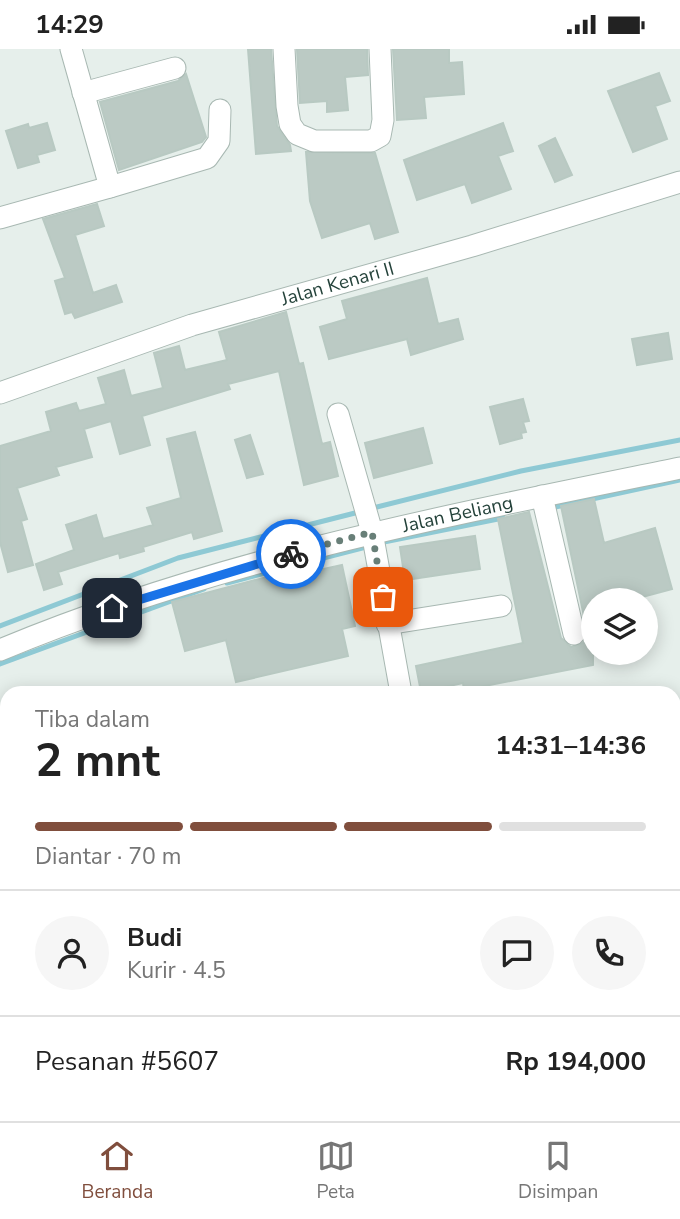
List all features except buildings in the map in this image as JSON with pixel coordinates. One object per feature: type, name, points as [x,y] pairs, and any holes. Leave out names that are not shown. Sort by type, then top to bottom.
[{"type":"street","points":[[71,49],[110,187]]},
{"type":"street","points":[[284,49],[290,124],[303,138],[314,141],[371,141],[380,136],[383,120],[380,49]]},
{"type":"street","points":[[83,93],[175,68]]},
{"type":"street","points":[[0,218],[207,157],[219,141],[220,110]]},
{"type":"street","name":"Jalan Kenari II","points":[[0,393],[192,325],[472,246],[680,182]]},
{"type":"street","points":[[338,414],[372,532],[400,686]]},
{"type":"street","name":"Jalan Beliang","points":[[0,650],[199,580],[372,532],[680,467]]},
{"type":"street","points":[[542,496],[574,634]]},
{"type":"street","points":[[387,624],[500,606]]},
{"type":"waterway","points":[[369,509],[521,471],[680,440]]},
{"type":"waterway","points":[[551,508],[680,480]]},
{"type":"waterway","points":[[0,626],[178,558],[359,512]]},
{"type":"waterway","points":[[379,543],[503,518]]},
{"type":"waterway","points":[[227,583],[370,546]]},
{"type":"waterway","points":[[0,664],[204,589]]},
{"type":"way so far","points":[[291,554],[372,532],[383,597]]},
{"type":"route","points":[[112,608],[223,572],[291,554]]}]
